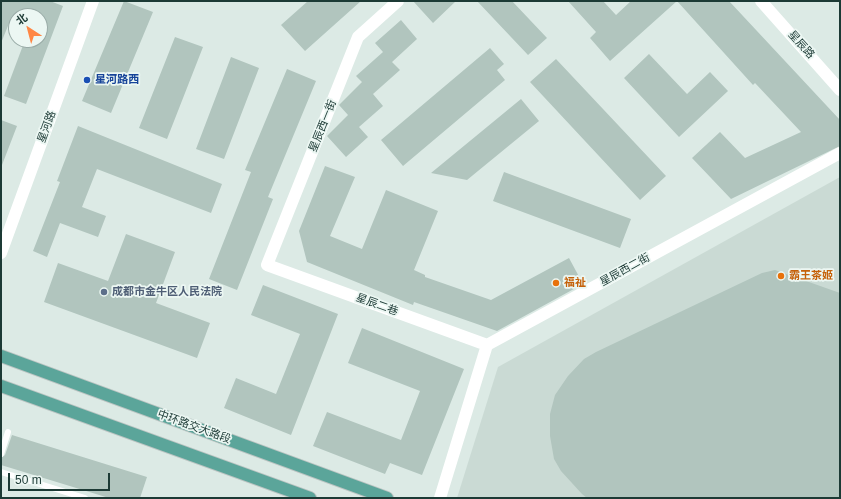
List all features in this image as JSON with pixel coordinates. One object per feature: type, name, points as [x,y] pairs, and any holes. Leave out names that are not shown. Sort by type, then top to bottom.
[{"type":"main road","name":"中环路交大路段","points":[[1,356],[387,498]]},
{"type":"main road","points":[[1,386],[310,498]]},
{"type":"street","name":"星河路","points":[[1,253],[93,1]]},
{"type":"street","name":"星辰西一街","points":[[268,265],[358,37],[398,1]]},
{"type":"street","name":"星辰路","points":[[761,1],[840,90]]},
{"type":"street","name":"星辰西二街","points":[[487,345],[840,153]]},
{"type":"street","name":"星辰二巷","points":[[268,265],[487,345]]},
{"type":"street","points":[[440,498],[487,345]]},
{"type":"lane","points":[[1,454],[8,432]]},
{"type":"lane","points":[[1,472],[85,498]]},
{"type":"shaded area","points":[[840,177],[840,498],[457,498],[498,367]]},
{"type":"building","points":[[1,1],[50,1],[63,6],[48,46],[48,8],[8,8],[8,26],[1,43]]},
{"type":"building","points":[[124,1],[153,12],[111,113],[82,101]]},
{"type":"building","points":[[308,1],[361,1],[305,51],[281,25]]},
{"type":"building","points":[[413,1],[456,1],[433,23]]},
{"type":"building","points":[[477,1],[512,1],[547,38],[528,55]]},
{"type":"building","points":[[568,1],[603,1],[616,15],[631,1],[677,1],[610,61],[590,38],[596,32]]},
{"type":"building","points":[[677,1],[729,1],[840,120],[840,146],[731,199],[692,158],[720,132],[745,158],[801,132],[755,83],[753,85]]},
{"type":"building","points":[[401,20],[417,39],[392,62],[400,70],[373,94],[383,106],[359,127],[368,137],[346,157],[327,136],[348,115],[339,105],[362,82],[356,76],[383,52],[375,43]]},
{"type":"building","points":[[175,37],[203,47],[167,139],[139,128]]},
{"type":"building","points":[[22,48],[47,48],[26,104],[4,96]]},
{"type":"building","points":[[490,48],[504,64],[497,70],[505,80],[403,166],[381,140]]},
{"type":"building","points":[[649,54],[687,94],[710,72],[728,91],[679,137],[624,78]]},
{"type":"building","points":[[231,57],[259,68],[224,159],[196,149]]},
{"type":"building","points":[[556,59],[666,176],[640,200],[530,82]]},
{"type":"building","points":[[287,69],[316,81],[268,197],[273,199],[237,290],[209,279],[251,172],[245,170]]},
{"type":"building","points":[[521,99],[539,121],[467,180],[431,173]]},
{"type":"building","points":[[1,120],[17,126],[2,165],[1,165]]},
{"type":"building","points":[[78,126],[222,184],[211,213],[97,169],[82,207],[106,216],[98,237],[60,223],[47,257],[33,251],[60,182],[57,181]]},
{"type":"building","points":[[325,166],[355,177],[330,236],[362,249],[386,190],[438,211],[414,270],[425,275],[425,277],[491,300],[569,258],[583,284],[497,331],[414,302],[413,305],[307,262],[299,231]]},
{"type":"building","points":[[504,172],[631,219],[620,248],[493,201]]},
{"type":"building","name":"成都市金牛区人民法院","points":[[126,234],[175,252],[156,303],[210,323],[197,358],[44,302],[58,263],[108,281]]},
{"type":"building","points":[[775,270],[840,293],[840,498],[587,498],[582,494],[561,471],[554,459],[550,436],[550,414],[555,395],[568,376],[584,359],[596,352],[762,273]]},
{"type":"building","points":[[263,285],[338,314],[291,435],[224,408],[236,378],[276,394],[300,334],[251,315]]},
{"type":"building","points":[[362,328],[464,369],[422,475],[390,463],[385,474],[313,446],[327,412],[401,440],[420,391],[348,363]]},
{"type":"building","points":[[12,435],[147,477],[140,498],[109,498],[1,465],[1,458],[5,455]]},
{"type":"place","name":"星河路西","points":[[87,80]]},
{"type":"place","name":"霸王茶姬","points":[[781,276]]},
{"type":"place","name":"福祉","points":[[556,283]]},
{"type":"place","name":"成都市金牛区人民法院","points":[[104,292]]}]
